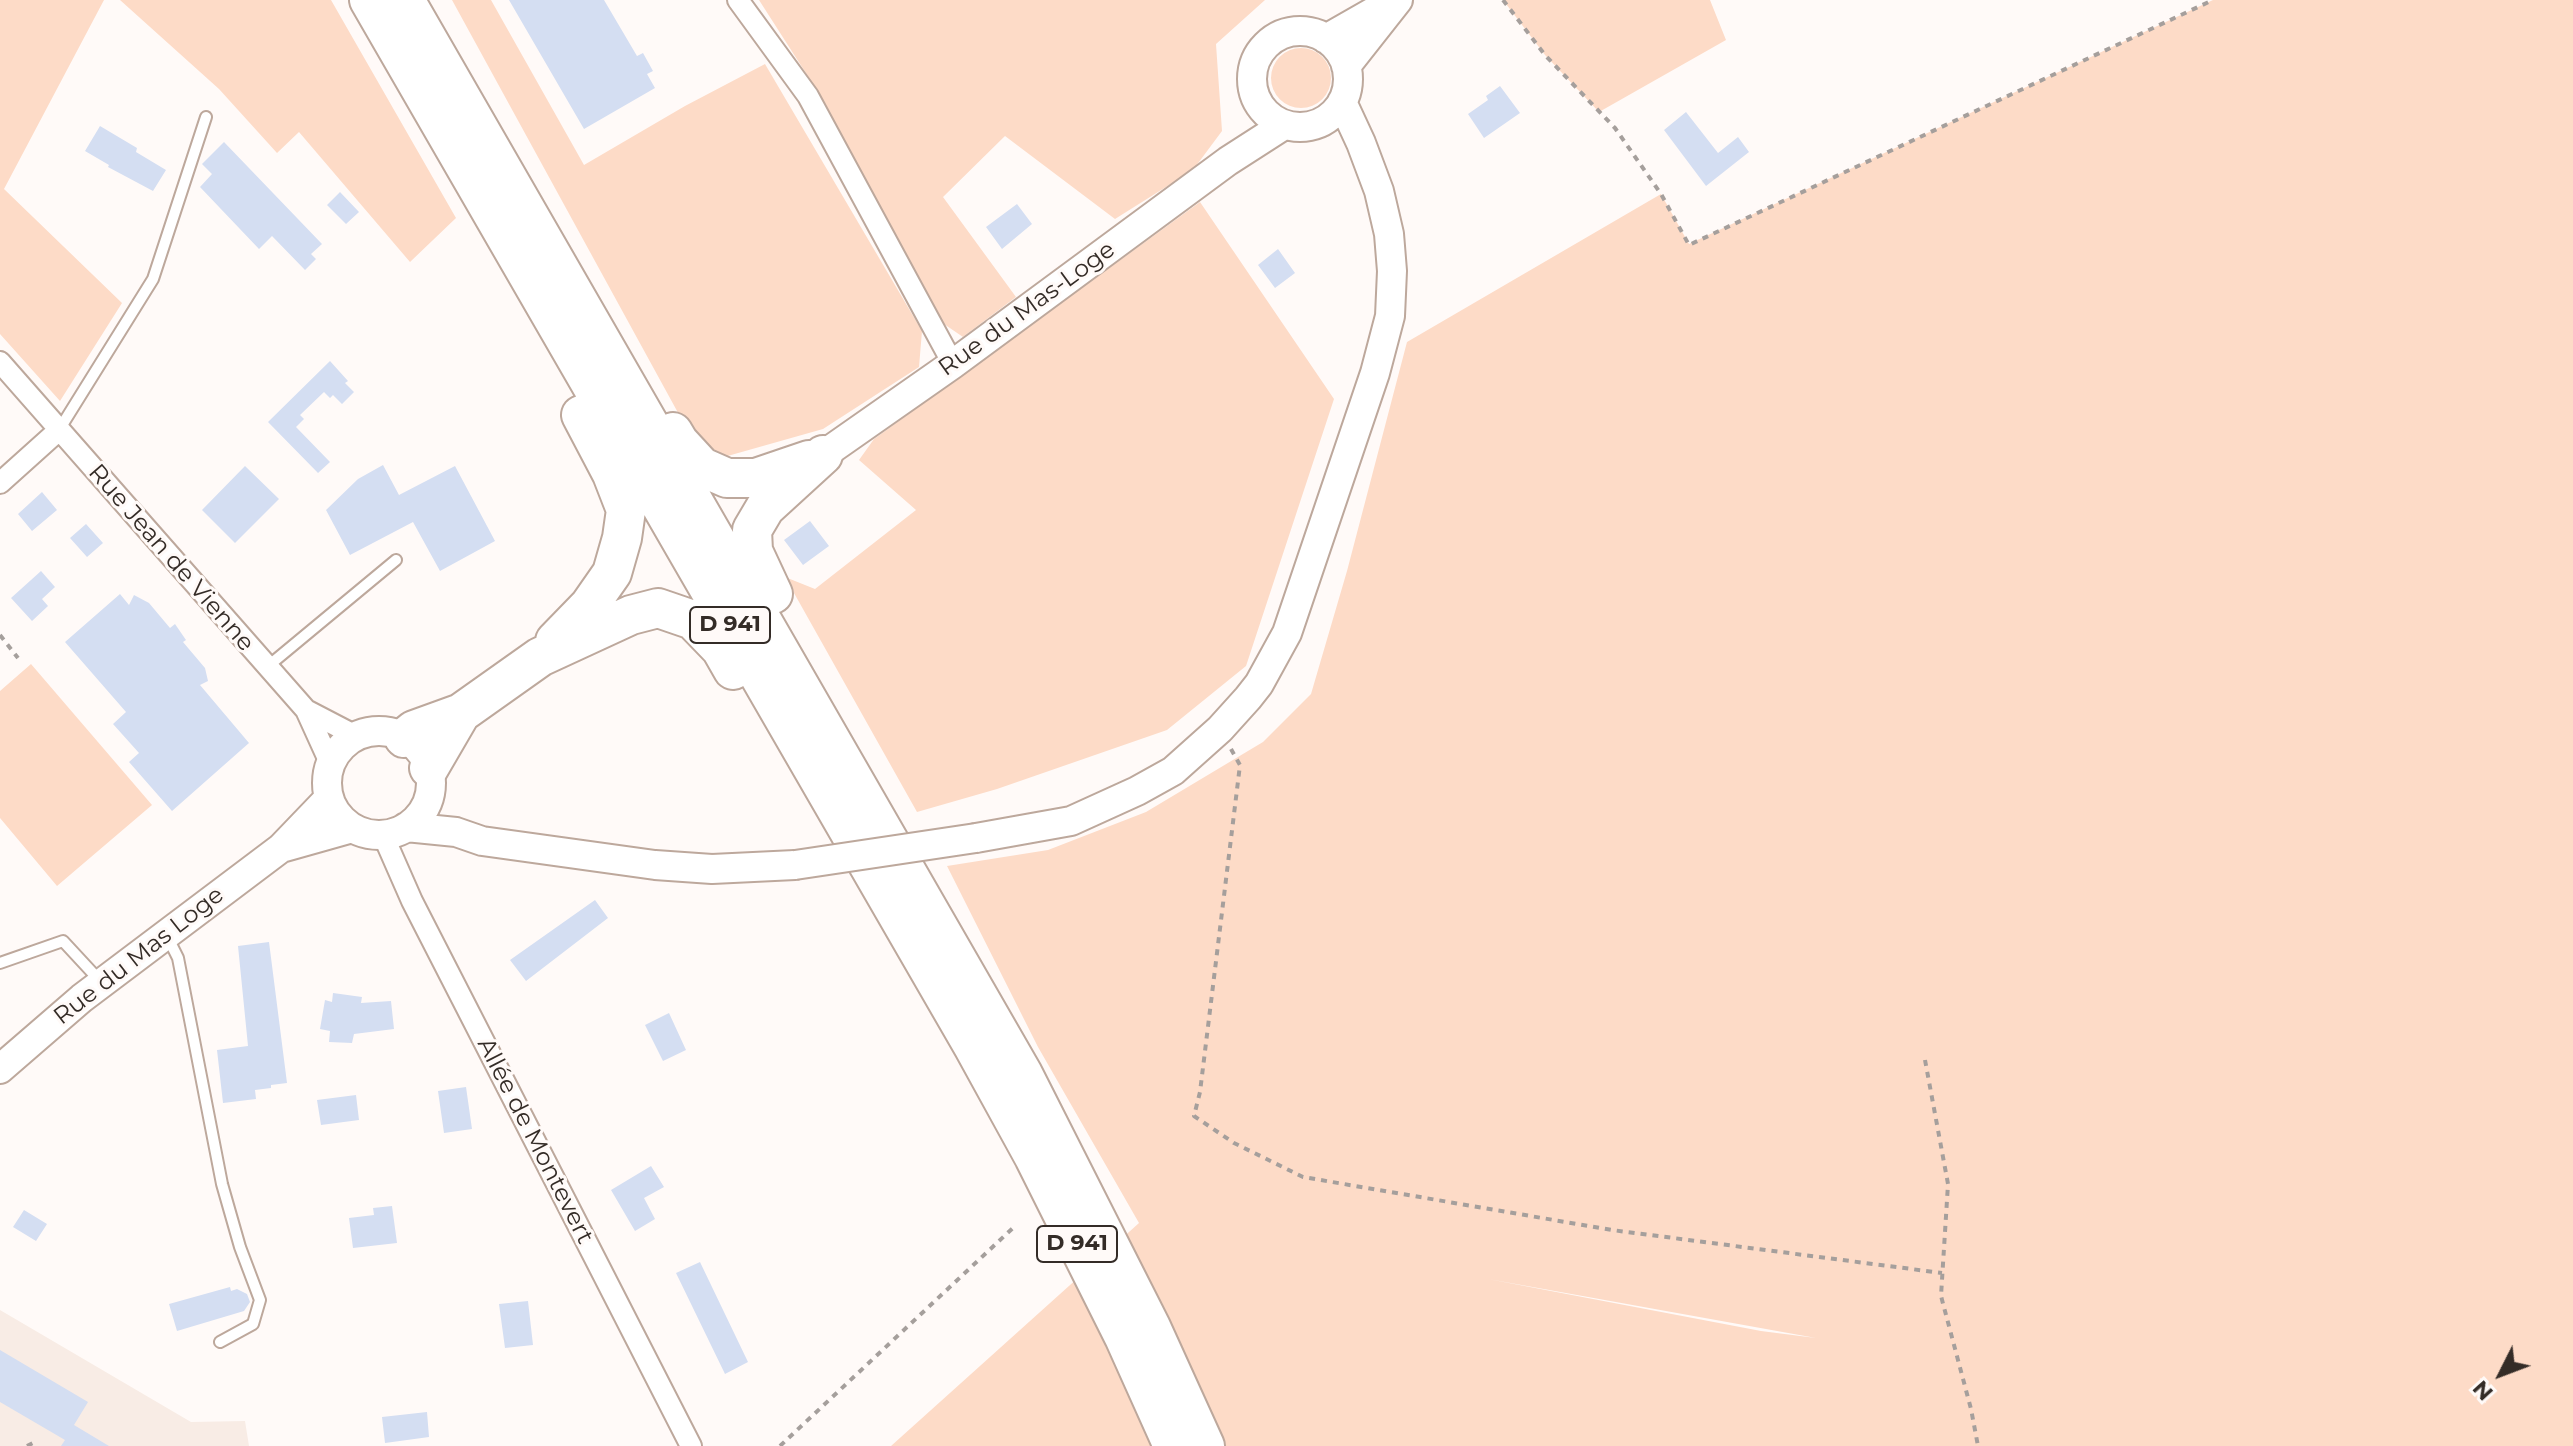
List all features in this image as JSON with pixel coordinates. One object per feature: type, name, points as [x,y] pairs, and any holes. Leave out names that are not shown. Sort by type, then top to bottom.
[{"type":"highway","name":"D 941","points":[[369,0],[973,1046],[1040,1169],[1124,1337],[1173,1446]]},
{"type":"highway","name":"D 941","points":[[405,0],[1023,1074],[1151,1327],[1205,1446]]},
{"type":"highway","points":[[487,204],[495,249],[612,474],[626,510],[612,573],[589,606],[540,657]]},
{"type":"highway","points":[[585,310],[635,365],[679,442],[702,467],[727,478],[756,478],[823,455]]},
{"type":"highway","points":[[823,455],[765,508],[752,530],[753,551],[763,577],[829,699],[850,773]]},
{"type":"highway","points":[[404,738],[414,730],[461,713],[540,657],[631,615],[658,608],[693,620],[721,649],[896,945],[973,1046]]},
{"type":"highway","points":[[430,777],[461,713]]},
{"type":"main road","points":[[1326,39],[1396,0]]},
{"type":"main road","points":[[1346,66],[1396,0]]},
{"type":"main road","points":[[1310,32],[1326,39],[1340,52],[1346,66],[1348,83],[1342,102],[1331,116],[1316,125],[1300,128],[1284,125],[1270,117],[1257,101],[1252,86],[1253,66],[1260,51],[1282,34],[1310,32]]},
{"type":"main road","name":"Rue du Mas-Loge","points":[[1228,161],[1257,101]]},
{"type":"main road","points":[[456,832],[420,752],[404,738],[384,731],[367,732],[356,736],[332,759],[327,778],[329,798],[337,814],[352,828],[369,834],[395,831],[456,832],[482,841],[655,865],[712,869],[795,865],[1071,821],[1173,771],[1220,729],[1259,684],[1287,633],[1375,373],[1390,316],[1392,271],[1389,234],[1379,191],[1342,102]]},
{"type":"main road","name":"Rue du Mas-Loge","points":[[823,455],[953,364],[1228,161],[1284,125]]},
{"type":"main road","points":[[1316,125],[1361,143]]},
{"type":"main road","points":[[395,831],[424,808],[430,777]]},
{"type":"main road","name":"Rue du Mas Loge","points":[[0,1069],[102,983],[281,848],[329,798]]},
{"type":"main road","name":"Rue du Mas Loge","points":[[281,848],[352,828]]},
{"type":"street","points":[[738,0],[808,96],[953,364]]},
{"type":"street","name":"Rue Jean de Vienne","points":[[0,362],[306,710],[326,754],[332,759]]},
{"type":"street","points":[[0,483],[59,430]]},
{"type":"street","points":[[306,710],[356,736]]},
{"type":"street","name":"Allée de Montevert","points":[[395,831],[419,915],[691,1446]]},
{"type":"lane","points":[[59,430],[153,279],[206,117]]},
{"type":"lane","points":[[267,667],[396,560]]},
{"type":"lane","points":[[167,934],[178,958],[222,1184],[240,1247],[260,1300],[253,1324],[220,1342]]},
{"type":"lane","points":[[0,963],[63,941],[102,983]]},
{"type":"path","points":[[1503,0],[1545,55],[1615,128],[1661,194],[1689,245],[2213,0]]},
{"type":"path","points":[[0,635],[18,658]]},
{"type":"path","points":[[1220,729],[1240,765],[1200,1092],[1194,1116],[1234,1143],[1303,1177],[1612,1230],[1942,1273]]},
{"type":"path","points":[[1925,1060],[1948,1184],[1941,1296],[1978,1446]]},
{"type":"path","points":[[780,1446],[1015,1226]]},
{"type":"path","points":[[27,1446],[37,1441]]},
{"type":"shaded area","points":[[0,0],[104,0],[4,189],[122,303],[60,401],[0,334]]},
{"type":"shaded area","points":[[120,0],[331,0],[456,218],[410,262],[299,132],[277,153],[219,89]]},
{"type":"shaded area","points":[[452,0],[491,0],[584,165],[765,64],[922,331],[919,367],[823,429],[724,457],[688,431]]},
{"type":"shaded area","points":[[759,0],[1265,0],[1216,44],[1222,131],[1193,170],[1115,219],[1005,136],[943,197],[1016,297],[963,337],[944,324],[809,78]]},
{"type":"shaded area","points":[[1503,0],[1710,0],[1726,40],[1599,112],[1545,55]]},
{"type":"shaded area","points":[[2213,0],[2573,0],[2573,1446],[891,1446],[1139,1223],[1038,1047],[947,866],[1048,850],[1146,812],[1263,742],[1311,694],[1407,342],[1661,194],[1689,244]],"holes":[[[1488,1279],[1816,1338],[1761,1331]]]},
{"type":"shaded area","points":[[1301,48],[1313,50],[1322,57],[1329,66],[1329,90],[1322,99],[1313,106],[1301,108],[1289,106],[1280,99],[1273,90],[1271,78],[1273,66],[1280,57],[1289,50]]},
{"type":"shaded area","points":[[1200,202],[1334,399],[1246,666],[1167,730],[997,789],[917,812],[785,577],[815,589],[916,510],[859,460],[874,439]]},
{"type":"shaded area","points":[[31,664],[152,805],[57,886],[0,818],[0,691]]},
{"type":"shaded area","points":[[0,1310],[191,1422],[245,1421],[249,1446],[0,1446]]},
{"type":"building","points":[[509,0],[604,0],[637,56],[643,53],[653,71],[647,74],[655,88],[584,129]]},
{"type":"building","points":[[1500,86],[1520,113],[1484,138],[1468,114],[1488,100],[1486,96]]},
{"type":"building","points":[[1686,112],[1718,153],[1738,137],[1749,152],[1706,186],[1664,130]]},
{"type":"building","points":[[100,126],[166,170],[153,191],[85,151]]},
{"type":"building","points":[[224,142],[322,244],[311,254],[316,259],[305,270],[272,236],[259,249],[200,187],[212,174],[202,164]]},
{"type":"building","points":[[340,192],[359,212],[346,224],[327,205]]},
{"type":"building","points":[[1017,204],[1032,224],[1002,249],[986,227]]},
{"type":"building","points":[[1278,249],[1295,273],[1275,288],[1258,265]]},
{"type":"building","points":[[330,361],[354,392],[342,404],[333,395],[330,398],[324,392],[300,415],[304,419],[296,427],[330,462],[318,473],[268,422]]},
{"type":"building","points":[[383,465],[399,495],[455,466],[495,541],[440,571],[413,522],[350,555],[326,510],[358,479]]},
{"type":"building","points":[[245,466],[279,499],[235,543],[202,510]]},
{"type":"building","points":[[42,492],[57,510],[32,531],[18,514]]},
{"type":"building","points":[[810,521],[829,546],[803,565],[784,540]]},
{"type":"building","points":[[86,524],[103,543],[87,557],[70,538]]},
{"type":"building","points":[[41,571],[55,587],[42,599],[48,606],[32,621],[11,598]]},
{"type":"building","points":[[120,594],[129,605],[134,595],[149,603],[170,628],[175,624],[186,640],[183,642],[205,668],[208,681],[200,685],[249,743],[172,811],[129,762],[139,753],[113,724],[126,712],[65,642]]},
{"type":"building","points":[[595,900],[608,918],[526,981],[510,960]]},
{"type":"building","points":[[269,942],[287,1083],[255,1090],[256,1099],[223,1103],[217,1050],[248,1046],[238,946]]},
{"type":"building","points":[[333,993],[362,997],[361,1003],[391,1001],[394,1029],[354,1034],[352,1043],[329,1042],[330,1031],[320,1029],[325,1000],[332,1002]]},
{"type":"building","points":[[669,1013],[686,1050],[663,1061],[645,1025]]},
{"type":"building","points":[[466,1087],[472,1129],[444,1133],[438,1091]]},
{"type":"building","points":[[356,1095],[359,1120],[321,1125],[317,1100]]},
{"type":"building","points":[[651,1166],[664,1187],[644,1198],[655,1219],[635,1231],[611,1190]]},
{"type":"building","points":[[392,1206],[397,1243],[353,1248],[349,1218],[374,1215],[373,1208]]},
{"type":"building","points":[[24,1210],[47,1224],[36,1241],[13,1227]]},
{"type":"building","points":[[700,1262],[748,1362],[725,1374],[676,1273]]},
{"type":"building","points":[[230,1287],[231,1291],[237,1289],[247,1294],[250,1302],[244,1311],[177,1331],[169,1304]]},
{"type":"building","points":[[528,1301],[533,1345],[505,1348],[499,1304]]},
{"type":"building","points":[[0,1350],[88,1402],[74,1425],[109,1446],[61,1446],[65,1440],[0,1402]]},
{"type":"building","points":[[427,1412],[429,1437],[385,1443],[382,1417]]}]
